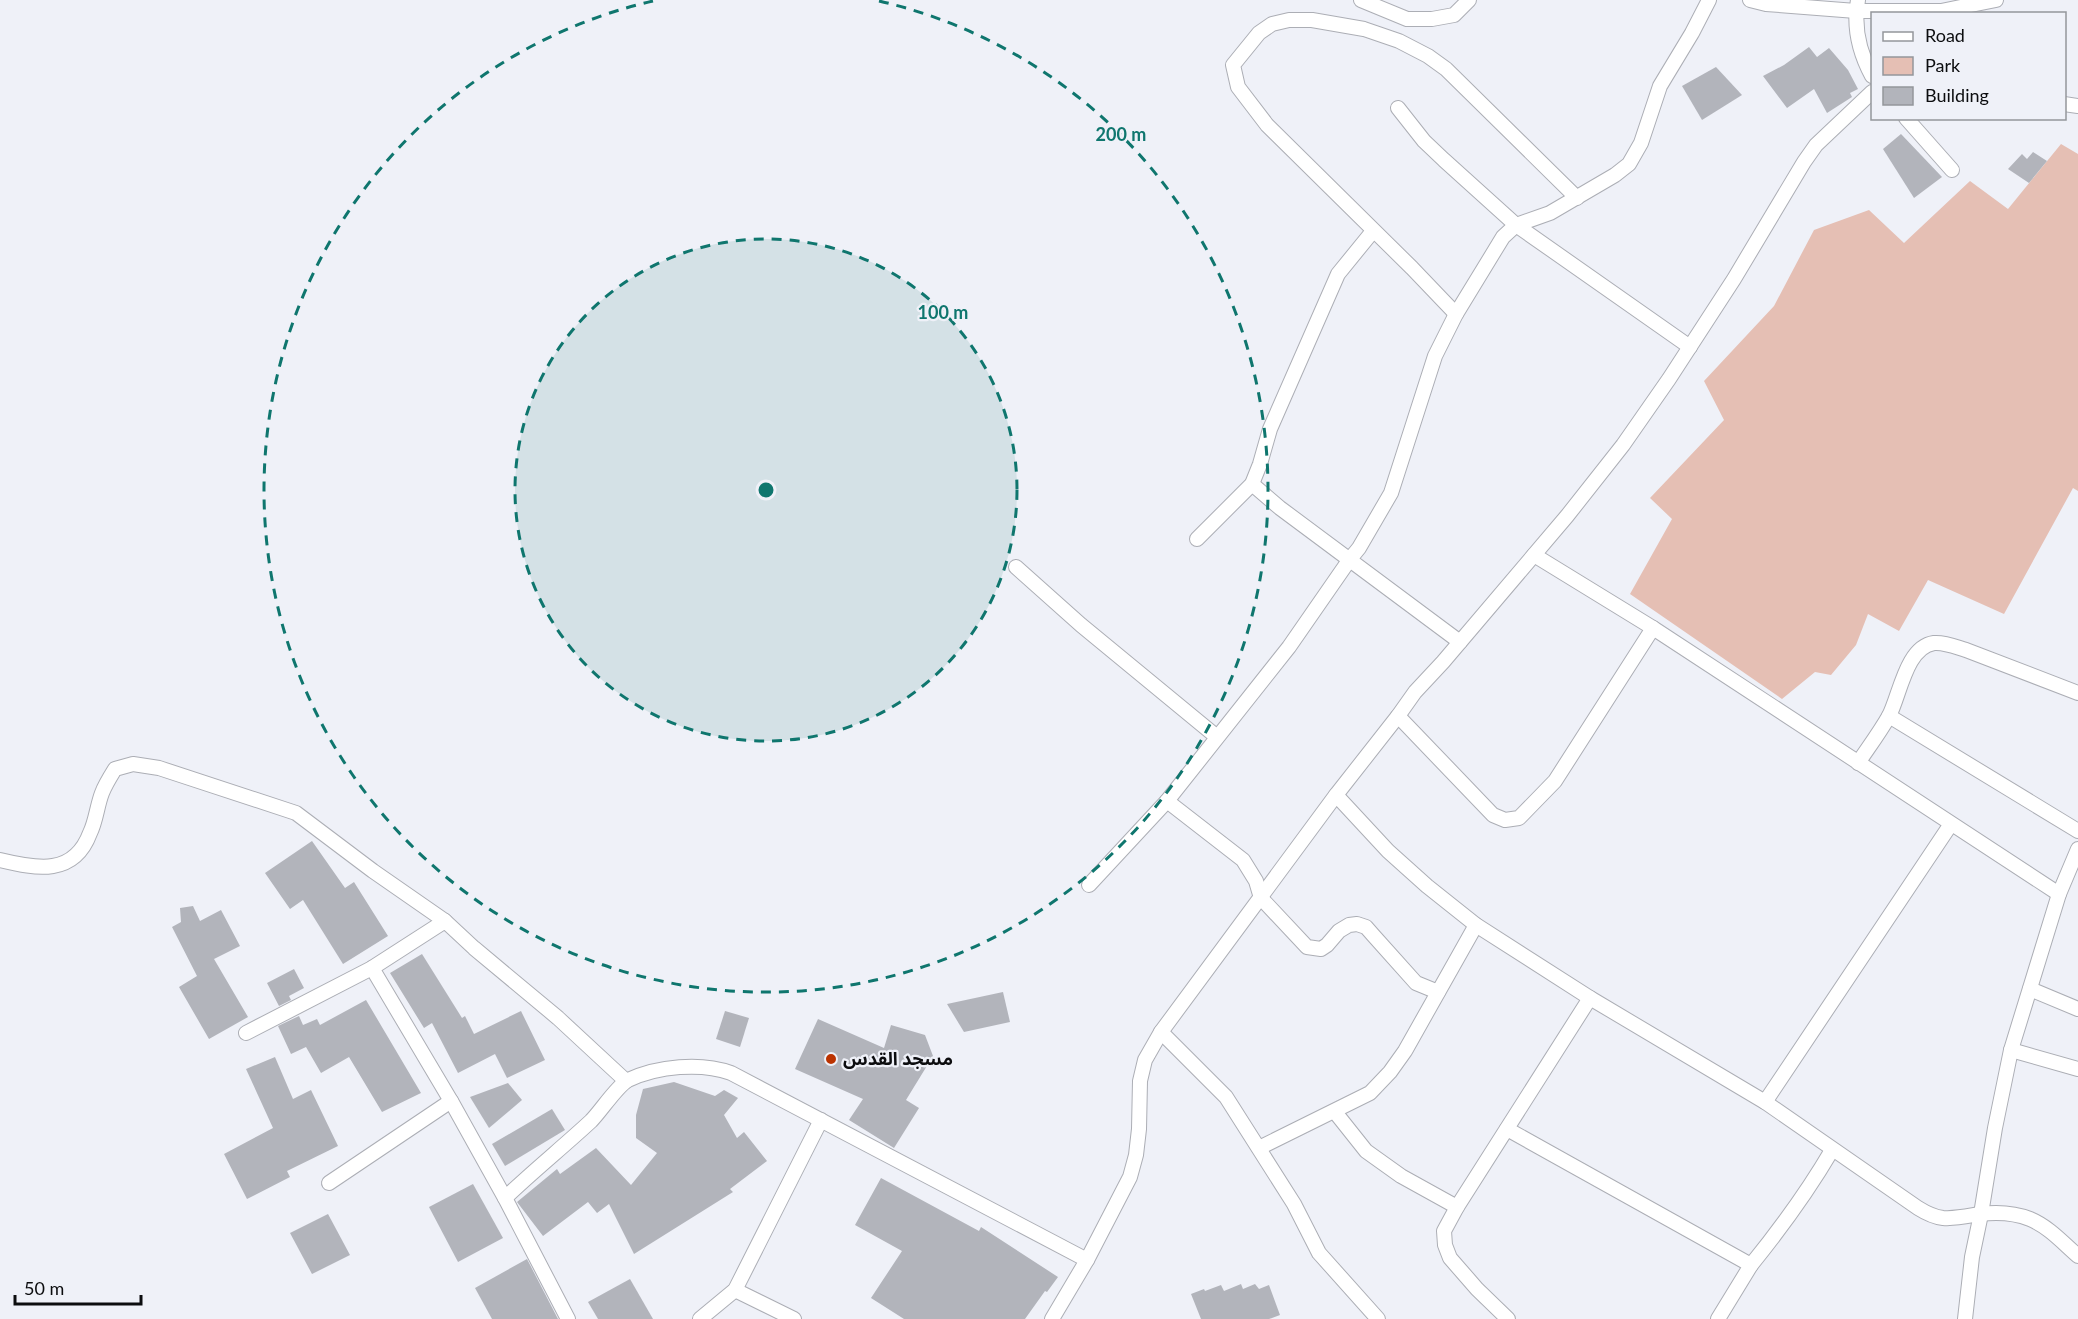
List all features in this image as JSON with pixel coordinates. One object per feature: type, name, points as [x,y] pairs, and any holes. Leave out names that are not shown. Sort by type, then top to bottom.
[{"type":"street","points":[[1361,0],[1407,19],[1432,19],[1454,15],[1468,0]]},
{"type":"street","points":[[1089,885],[1167,801],[1289,647],[1359,548],[1391,493],[1425,384],[1455,314],[1503,237],[1516,225],[1550,213],[1629,164],[1641,143],[1660,86],[1709,0]]},
{"type":"street","points":[[1749,0],[1766,4],[1857,5],[1942,12],[1996,0]]},
{"type":"street","points":[[1857,5],[1857,41],[1871,74]]},
{"type":"street","points":[[1455,314],[1412,268],[1267,125],[1238,87],[1233,69],[1235,61],[1260,33],[1272,24],[1289,20],[1312,20],[1364,29],[1400,41],[1428,56],[1461,83],[1577,198]]},
{"type":"street","points":[[1052,1319],[1087,1260],[1130,1177],[1136,1155],[1139,1129],[1140,1081],[1145,1060],[1161,1032],[1415,692],[1534,555],[1623,445],[1690,348],[1804,162],[1816,145],[1871,93]]},
{"type":"street","points":[[1398,108],[1424,141],[1516,225],[1690,348]]},
{"type":"street","points":[[1908,120],[1952,170]]},
{"type":"street","points":[[1197,539],[1252,484],[1270,429],[1338,274],[1373,231]]},
{"type":"street","points":[[1252,484],[1280,508],[1460,642]]},
{"type":"street","points":[[1534,555],[1653,628],[2060,894]]},
{"type":"street","points":[[1016,567],[1081,625],[1218,737]]},
{"type":"street","points":[[1398,716],[1493,815],[1505,820],[1519,818],[1555,781],[1653,628]]},
{"type":"street","points":[[1858,763],[1889,716],[1909,664],[1918,651],[1933,643],[1966,650],[2078,693]]},
{"type":"street","points":[[1889,716],[2078,831]]},
{"type":"street","points":[[0,860],[25,867],[52,867],[71,861],[85,846],[92,831],[102,791],[115,769],[133,764],[159,768],[296,813],[444,921],[558,1018],[626,1081]]},
{"type":"street","points":[[1336,795],[1388,851],[1476,925],[1590,998],[1765,1102],[1832,1150],[1931,1215],[1954,1218],[1981,1214],[2011,1214],[2046,1228],[2078,1256]]},
{"type":"street","points":[[1167,801],[1243,860],[1256,881],[1261,898],[1307,947],[1321,949],[1339,931],[1349,925],[1357,924],[1366,927],[1416,983],[1438,992]]},
{"type":"street","points":[[1765,1102],[1951,824]]},
{"type":"street","points":[[1965,1319],[1972,1257],[2011,1050],[2060,894],[2078,849]]},
{"type":"street","points":[[246,1033],[372,968],[444,921]]},
{"type":"street","points":[[1259,1148],[1370,1093],[1405,1052],[1476,925]]},
{"type":"street","points":[[372,968],[506,1198],[568,1319]]},
{"type":"street","points":[[2030,988],[2078,1009]]},
{"type":"street","points":[[1508,1319],[1477,1290],[1450,1258],[1445,1245],[1444,1231],[1590,998]]},
{"type":"street","points":[[1161,1032],[1226,1097],[1294,1204],[1319,1253],[1378,1319]]},
{"type":"street","points":[[2011,1050],[2078,1069]]},
{"type":"street","points":[[506,1198],[535,1168],[592,1120],[626,1081],[669,1069],[692,1066],[715,1067],[731,1073],[1087,1260]]},
{"type":"street","points":[[329,1183],[451,1101]]},
{"type":"street","points":[[1335,1112],[1366,1151],[1401,1176],[1457,1207]]},
{"type":"street","points":[[700,1319],[735,1290],[821,1120]]},
{"type":"street","points":[[1507,1129],[1751,1265]]},
{"type":"street","points":[[1718,1319],[1751,1265],[1815,1180],[1832,1150]]},
{"type":"street","points":[[735,1290],[794,1319]]},
{"type":"green space","points":[[2061,144],[2078,154],[2078,491],[2073,488],[2004,614],[1928,580],[1899,631],[1868,614],[1856,645],[1831,675],[1815,672],[1782,699],[1630,594],[1672,519],[1650,498],[1724,420],[1704,381],[1774,306],[1814,230],[1869,210],[1904,243],[1970,181],[2008,209]]},
{"type":"building","points":[[1809,47],[1817,57],[1829,48],[1848,70],[1858,89],[1850,93],[1852,97],[1827,113],[1814,89],[1787,108],[1763,76],[1784,65]]},
{"type":"building","points":[[1716,67],[1742,95],[1702,120],[1682,86]]},
{"type":"building","points":[[1901,134],[1942,177],[1914,198],[1883,149]]},
{"type":"building","points":[[2033,152],[2047,161],[2029,183],[2008,169],[2022,154],[2027,159]]},
{"type":"building","points":[[312,841],[345,888],[354,882],[388,936],[343,964],[303,900],[290,909],[265,873]]},
{"type":"building","points":[[193,906],[200,921],[221,910],[240,946],[214,959],[248,1017],[209,1039],[179,987],[197,976],[172,927],[181,922],[180,908]]},
{"type":"building","points":[[422,954],[462,1018],[465,1016],[474,1034],[521,1011],[545,1060],[507,1078],[495,1054],[458,1073],[432,1023],[424,1028],[390,973]]},
{"type":"building","points":[[294,969],[304,988],[289,996],[291,1000],[279,1006],[267,983]]},
{"type":"building","points":[[1003,992],[1010,1022],[964,1032],[947,1004]]},
{"type":"building","points":[[366,1000],[421,1093],[382,1112],[349,1057],[321,1073],[306,1047],[291,1054],[278,1026],[299,1016],[303,1025],[317,1019],[320,1025]]},
{"type":"building","points":[[725,1011],[749,1018],[740,1047],[716,1039]]},
{"type":"building","points":[[818,1019],[884,1048],[891,1025],[925,1035],[933,1056],[906,1100],[919,1108],[894,1148],[849,1120],[863,1099],[795,1069]]},
{"type":"building","points":[[275,1057],[293,1099],[311,1090],[338,1146],[287,1171],[290,1177],[247,1199],[224,1154],[273,1128],[246,1069]]},
{"type":"building","points":[[674,1082],[715,1096],[724,1090],[738,1098],[724,1115],[737,1138],[744,1132],[767,1161],[730,1189],[733,1192],[634,1254],[609,1204],[597,1213],[588,1202],[543,1236],[517,1202],[557,1169],[560,1174],[596,1148],[631,1185],[657,1153],[636,1138],[636,1115],[643,1089]]},
{"type":"building","points":[[508,1083],[522,1100],[489,1128],[470,1097]]},
{"type":"building","points":[[552,1109],[565,1130],[505,1166],[492,1144]]},
{"type":"building","points":[[881,1178],[979,1231],[981,1227],[1058,1277],[1025,1319],[904,1319],[871,1298],[902,1251],[855,1225]]},
{"type":"building","points":[[473,1184],[503,1238],[458,1262],[429,1207]]},
{"type":"building","points":[[328,1214],[350,1255],[312,1274],[290,1233]]},
{"type":"building","points":[[527,1259],[558,1319],[492,1319],[475,1288]]},
{"type":"building","points":[[630,1279],[653,1319],[598,1319],[588,1302]]},
{"type":"building","points":[[1241,1284],[1243,1289],[1255,1284],[1259,1289],[1269,1285],[1280,1315],[1269,1319],[1201,1319],[1191,1294],[1221,1285],[1224,1291]]},
{"type":"place","name":"مسجد القدس","points":[[831,1059]]}]
